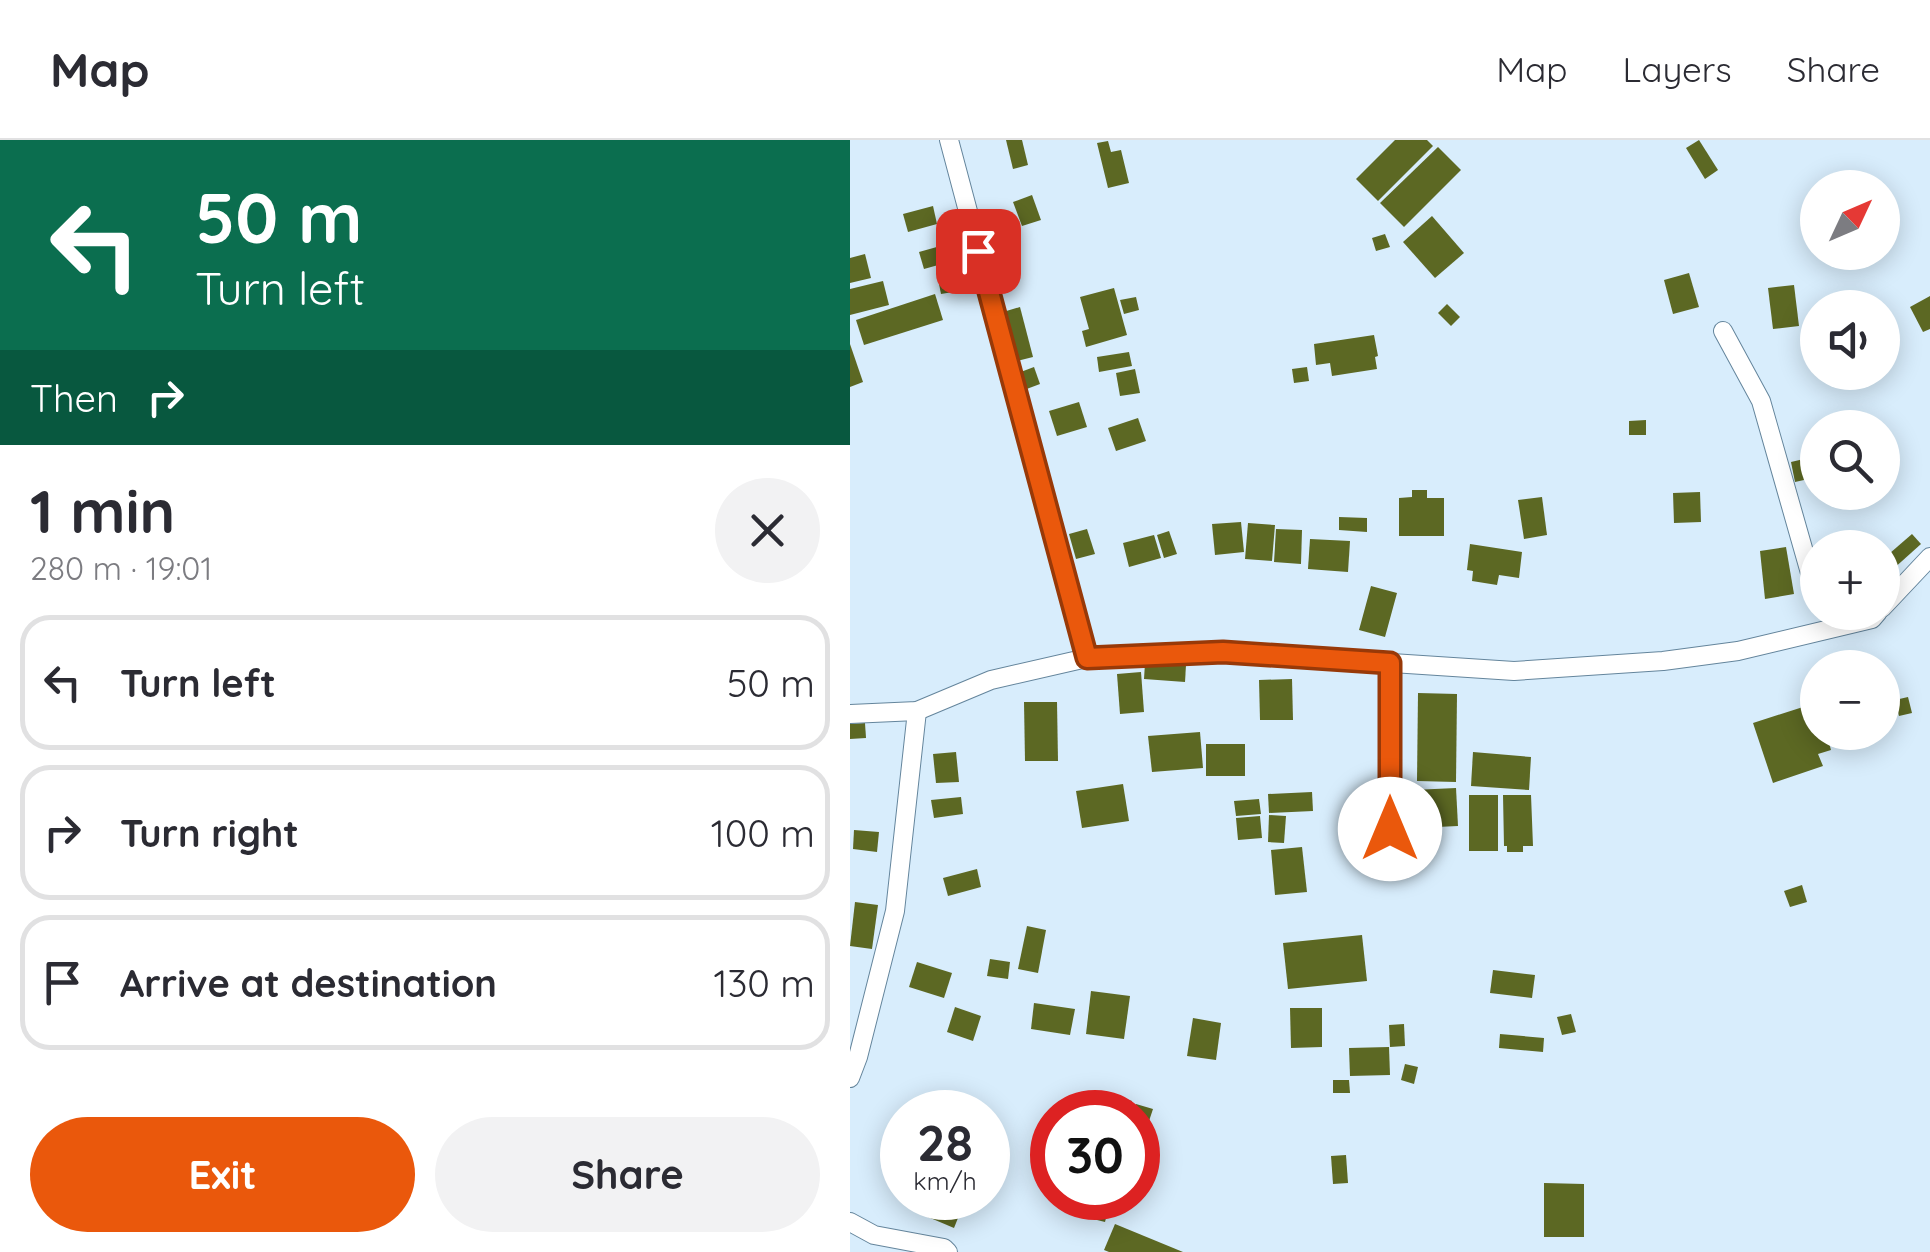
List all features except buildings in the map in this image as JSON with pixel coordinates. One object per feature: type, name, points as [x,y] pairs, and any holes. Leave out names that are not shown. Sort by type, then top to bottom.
[{"type":"street","points":[[948,140],[1087,658]]},
{"type":"street","points":[[1722,331],[1762,401],[1800,537]]},
{"type":"street","points":[[1900,589],[1930,557]]},
{"type":"street","points":[[850,714],[917,710],[991,680],[1087,658],[1223,652],[1514,671],[1663,661],[1738,651],[1800,629]]},
{"type":"street","points":[[1390,663],[1390,829]]},
{"type":"street","points":[[850,1078],[896,911],[917,710]]},
{"type":"street","points":[[850,1222],[874,1235],[944,1248],[948,1252]]},
{"type":"route","points":[[978,251],[1087,658],[1223,652],[1390,663],[1390,829]]}]
